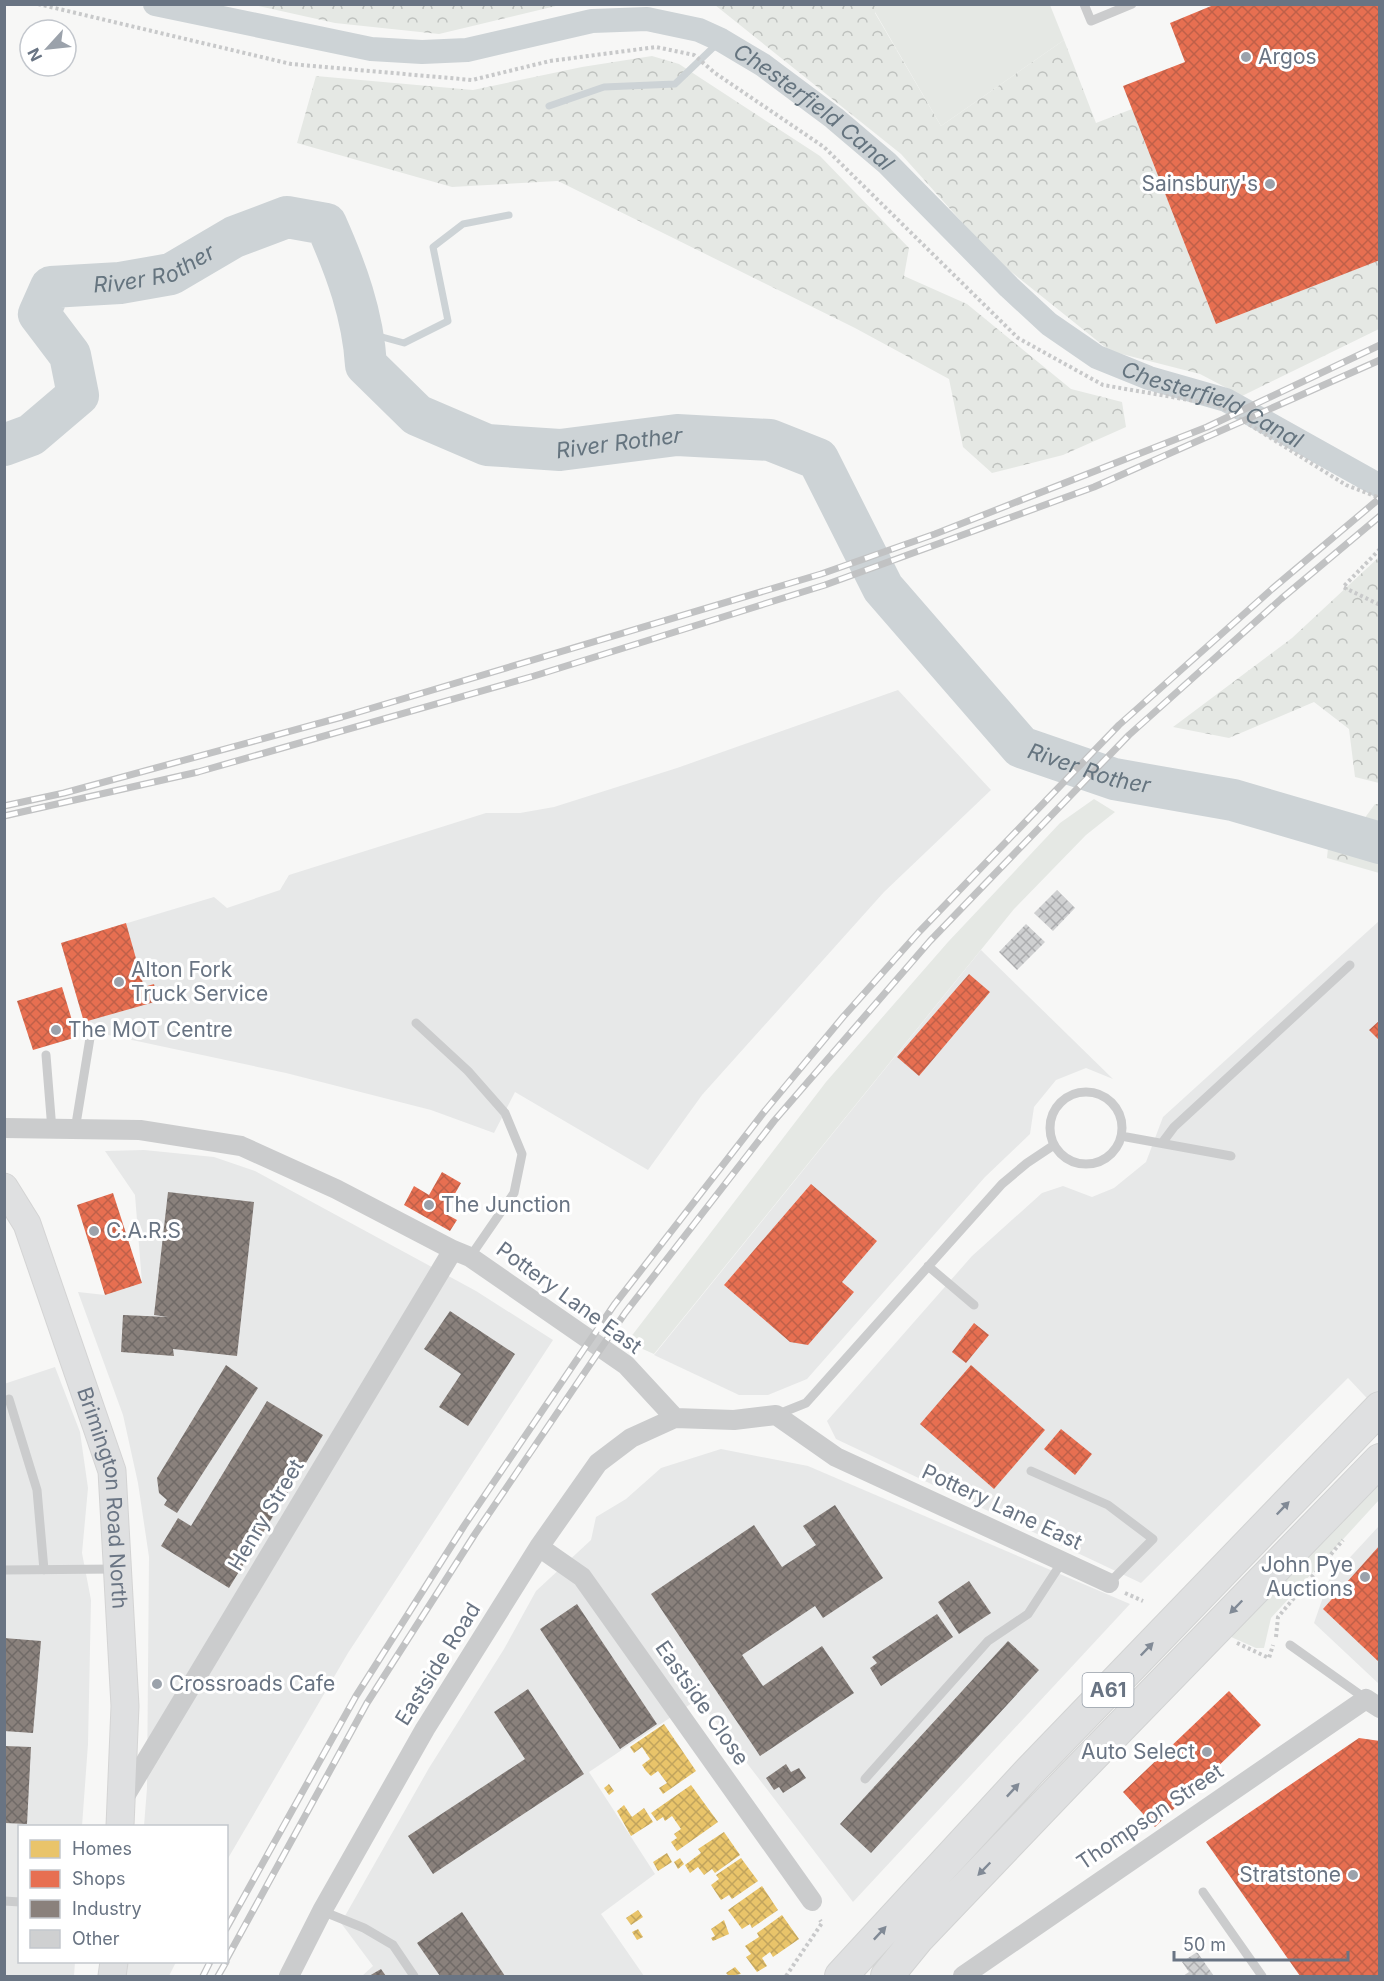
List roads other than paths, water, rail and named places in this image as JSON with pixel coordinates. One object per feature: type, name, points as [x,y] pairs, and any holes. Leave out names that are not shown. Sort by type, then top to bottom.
[{"type":"highway","name":"A61","points":[[841,1977],[1029,1772],[1380,1408]]},
{"type":"highway","name":"A61","points":[[887,1977],[918,1938],[1037,1813],[1380,1460]]},
{"type":"main road","name":"Brimington Road North","points":[[8,1199],[27,1224],[112,1471],[125,1706],[121,1815]]},
{"type":"street","name":"Pottery Lane East","points":[[4,1128],[140,1130],[241,1146],[336,1189],[461,1254],[626,1365],[675,1418]]},
{"type":"street","name":"Henry Street","points":[[121,1815],[461,1254]]},
{"type":"street","name":"Pottery Lane East","points":[[776,1415],[836,1456],[1109,1583]]},
{"type":"street","points":[[675,1418],[734,1420],[776,1415]]},
{"type":"street","name":"Eastside Road","points":[[289,1977],[322,1911],[425,1729],[539,1547],[598,1463],[630,1438],[675,1418]]},
{"type":"street","name":"Eastside Close","points":[[539,1547],[582,1576],[812,1901]]},
{"type":"street","name":"Thompson Street","points":[[963,1977],[1373,1704]]},
{"type":"lane","points":[[1084,4],[1090,21],[1132,4]]},
{"type":"lane","points":[[1162,1143],[1174,1126],[1350,965]]},
{"type":"lane","points":[[416,1023],[468,1071],[504,1113],[522,1154],[514,1193],[461,1254]]},
{"type":"lane","points":[[75,1130],[90,1038]]},
{"type":"lane","points":[[46,1055],[52,1130]]},
{"type":"lane","points":[[1087,1092],[1100,1095],[1110,1102],[1119,1116],[1121,1136],[1114,1150],[1094,1163],[1075,1163],[1064,1157],[1054,1145],[1050,1135],[1050,1121],[1054,1110],[1064,1100],[1074,1094],[1087,1092]]},
{"type":"lane","points":[[1121,1136],[1231,1156]]},
{"type":"lane","points":[[776,1415],[806,1403],[1002,1184],[1027,1162],[1054,1145]]},
{"type":"lane","points":[[928,1266],[974,1305]]},
{"type":"lane","points":[[9,1399],[37,1490],[44,1570]]},
{"type":"lane","points":[[1031,1471],[1108,1505],[1153,1539],[1109,1583]]},
{"type":"lane","points":[[865,1779],[988,1641],[1028,1614],[1062,1562]]},
{"type":"lane","points":[[4,1570],[118,1569]]},
{"type":"lane","points":[[1290,1645],[1373,1704]]},
{"type":"lane","points":[[1203,1892],[1262,1977]]},
{"type":"lane","points":[[322,1911],[364,1928],[393,1946],[414,1977]]},
{"type":"waterway","name":"Chesterfield Canal","points":[[155,4],[371,49],[422,52],[467,50],[592,21],[647,19],[699,30],[763,65],[834,118],[887,163],[1009,287],[1049,324],[1097,357],[1149,378],[1226,400],[1380,486]]},
{"type":"waterway","points":[[549,106],[604,87],[675,84],[721,40]]},
{"type":"waterway","points":[[364,332],[404,343],[448,321],[433,247],[463,224],[509,215]]},
{"type":"waterway","name":"River Rother","points":[[4,445],[31,435],[78,395],[70,355],[39,314],[51,287],[120,283],[171,274],[234,237],[287,217],[326,224],[357,310],[366,365],[417,415],[487,445],[560,450],[677,435],[770,440],[818,459],[883,588],[1021,747],[1114,779],[1233,800],[1380,843]]},
{"type":"railway","points":[[4,806],[64,793],[342,717],[821,574],[935,534],[1207,427],[1380,345]]},
{"type":"railway","points":[[4,816],[198,772],[534,676],[825,585],[1094,487],[1380,360]]},
{"type":"railway","points":[[228,1925],[356,1696],[464,1526],[614,1305],[764,1112],[843,1017],[919,932],[1119,725],[1272,589],[1380,498]]},
{"type":"railway","points":[[228,1956],[367,1703],[475,1534],[625,1313],[774,1121],[930,941],[1129,735],[1281,599],[1380,516]]},
{"type":"railway","points":[[203,1976],[210,1963]]},
{"type":"railway","points":[[218,1976],[225,1963]]},
{"type":"place","name":"Argos","points":[[1246,57]]},
{"type":"place","name":"Sainsbury's","points":[[1270,184]]},
{"type":"place","name":"Alton Fork Truck Service","points":[[119,982]]},
{"type":"place","name":"The MOT Centre","points":[[56,1030]]},
{"type":"place","name":"The Junction","points":[[429,1205]]},
{"type":"place","name":"C.A.R.S","points":[[94,1231]]},
{"type":"place","name":"John Pye Auctions","points":[[1365,1577]]},
{"type":"place","name":"Crossroads Cafe","points":[[157,1684]]},
{"type":"place","name":"Auto Select","points":[[1207,1752]]},
{"type":"place","name":"Stratstone","points":[[1353,1875]]}]
